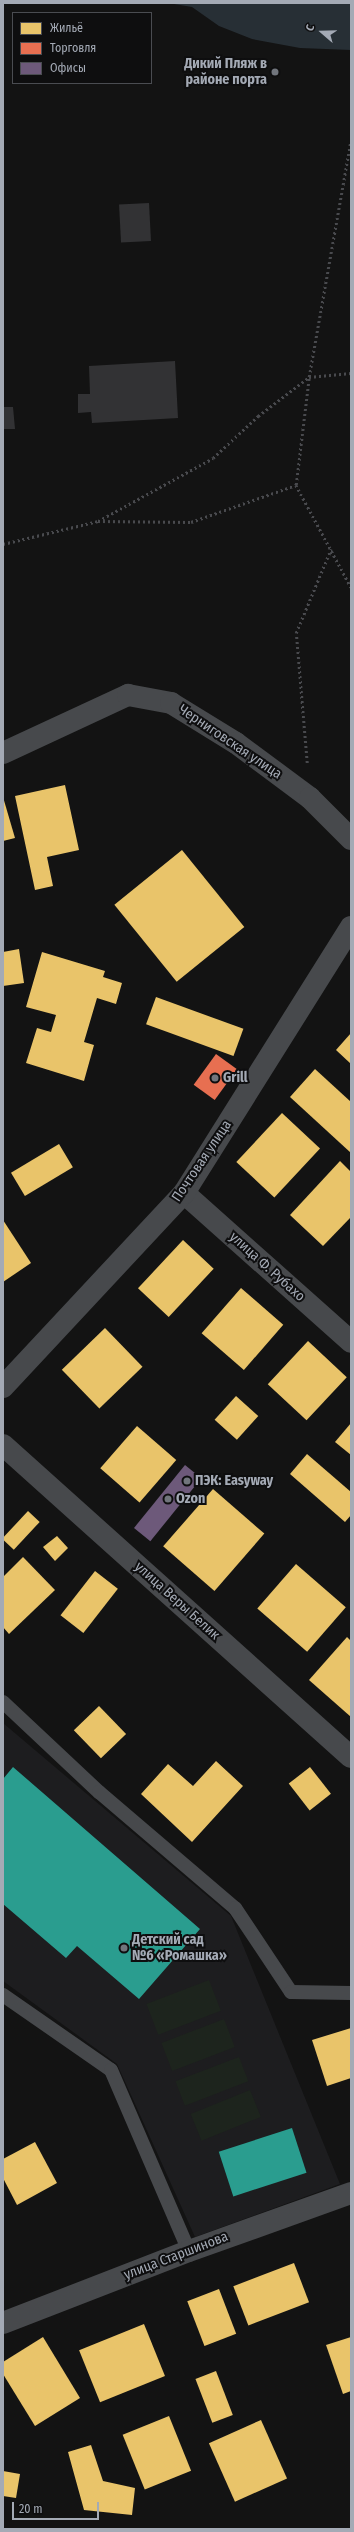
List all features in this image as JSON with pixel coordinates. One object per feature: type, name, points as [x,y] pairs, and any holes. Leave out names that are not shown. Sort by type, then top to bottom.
[{"type":"street","name":"Черниговская улица","points":[[3,753],[128,695],[171,703],[236,744],[310,798],[351,839]]},
{"type":"street","name":"Почтовая улица","points":[[3,1387],[184,1192],[351,926]]},
{"type":"street","name":"улица Ф. Рубахо","points":[[184,1192],[351,1342]]},
{"type":"street","name":"улица Веры Белик","points":[[3,1445],[351,1757]]},
{"type":"street","name":"улица Старшинова","points":[[3,2323],[189,2251],[351,2193]]},
{"type":"lane","points":[[3,1702],[99,1792],[235,1908],[292,1992],[351,1994]]},
{"type":"lane","points":[[3,1994],[111,2070],[189,2251]]},
{"type":"path","points":[[350,144],[309,377],[296,485],[351,587]]},
{"type":"path","points":[[98,521],[213,458],[258,416],[309,377],[351,373]]},
{"type":"path","points":[[3,544],[98,521],[191,522],[296,485]]},
{"type":"path","points":[[310,798],[296,633],[331,549]]},
{"type":"shaded area","points":[[168,3],[351,3],[351,50],[300,48],[252,39],[219,26],[192,7]]},
{"type":"shaded area","name":"Детский сад №6 «Ромашка»","points":[[3,1723],[231,1916],[340,2184],[195,2237],[117,2064],[3,1981]]},
{"type":"shaded area","points":[[209,1980],[221,2011],[158,2035],[146,2004]]},
{"type":"shaded area","points":[[224,2019],[235,2047],[172,2071],[161,2043]]},
{"type":"shaded area","points":[[239,2057],[248,2081],[185,2106],[176,2081]]},
{"type":"shaded area","points":[[250,2090],[261,2117],[202,2141],[191,2114]]},
{"type":"building: Жильё","points":[[65,785],[79,850],[47,857],[53,886],[35,890],[15,796]]},
{"type":"building: Жильё","points":[[3,797],[15,838],[3,841]]},
{"type":"building: Жильё","points":[[182,850],[244,927],[177,982],[114,905]]},
{"type":"building: Жильё","points":[[19,949],[24,983],[3,986],[3,952]]},
{"type":"building: Жильё","points":[[42,952],[105,971],[103,977],[122,983],[116,1004],[97,998],[84,1042],[94,1045],[84,1081],[26,1063],[37,1028],[51,1032],[56,1015],[26,1007]]},
{"type":"building: Жильё","points":[[156,997],[243,1029],[233,1056],[146,1024]]},
{"type":"building: Жильё","points":[[351,1033],[351,1064],[336,1050]]},
{"type":"building: Жильё","points":[[315,1069],[351,1102],[351,1153],[290,1097]]},
{"type":"building: Жильё","points":[[282,1113],[320,1148],[274,1197],[236,1162]]},
{"type":"building: Жильё","points":[[59,1144],[73,1167],[25,1196],[11,1173]]},
{"type":"building: Жильё","points":[[340,1161],[351,1172],[351,1217],[323,1246],[290,1215]]},
{"type":"building: Жильё","points":[[3,1220],[31,1263],[3,1282]]},
{"type":"building: Жильё","points":[[183,1240],[214,1269],[169,1317],[138,1288]]},
{"type":"building: Жильё","points":[[241,1288],[283,1325],[244,1370],[202,1333]]},
{"type":"building: Жильё","points":[[105,1328],[143,1367],[99,1409],[62,1370]]},
{"type":"building: Жильё","points":[[308,1341],[347,1377],[307,1420],[268,1384]]},
{"type":"building: Жильё","points":[[236,1396],[258,1416],[237,1440],[215,1420]]},
{"type":"building: Жильё","points":[[351,1423],[351,1455],[335,1442]]},
{"type":"building: Жильё","points":[[137,1426],[176,1460],[140,1502],[100,1468]]},
{"type":"building: Жильё","points":[[307,1454],[351,1492],[351,1515],[345,1522],[290,1474]]},
{"type":"building: Жильё","points":[[213,1489],[264,1534],[214,1591],[163,1546]]},
{"type":"building: Жильё","points":[[28,1511],[40,1522],[14,1550],[3,1540],[3,1538]]},
{"type":"building: Жильё","points":[[57,1536],[68,1548],[55,1561],[43,1547]]},
{"type":"building: Жильё","points":[[23,1557],[55,1590],[9,1634],[3,1627],[3,1577]]},
{"type":"building: Жильё","points":[[296,1564],[346,1607],[307,1652],[257,1609]]},
{"type":"building: Жильё","points":[[95,1571],[118,1589],[83,1633],[61,1615]]},
{"type":"building: Жильё","points":[[347,1637],[351,1641],[351,1717],[309,1680]]},
{"type":"building: Жильё","points":[[99,1706],[126,1734],[101,1758],[74,1730]]},
{"type":"building: Жильё","points":[[216,1761],[243,1786],[192,1842],[141,1794],[168,1764],[193,1786]]},
{"type":"building: Жильё","points":[[310,1767],[331,1794],[310,1810],[289,1784]]},
{"type":"building: Жильё","points":[[351,2028],[351,2078],[327,2086],[312,2040]]},
{"type":"building: Жильё","points":[[35,2142],[57,2183],[17,2205],[3,2178],[3,2159]]},
{"type":"building: Жильё","points":[[294,2263],[309,2302],[248,2326],[233,2286]]},
{"type":"building: Жильё","points":[[219,2289],[236,2334],[204,2346],[187,2301]]},
{"type":"building: Жильё","points":[[144,2324],[165,2376],[100,2402],[79,2350]]},
{"type":"building: Жильё","points":[[43,2337],[80,2398],[35,2426],[3,2374],[3,2362]]},
{"type":"building: Жильё","points":[[351,2337],[351,2391],[343,2394],[326,2345]]},
{"type":"building: Жильё","points":[[216,2371],[233,2415],[212,2423],[195,2379]]},
{"type":"building: Жильё","points":[[169,2416],[191,2471],[145,2489],[123,2435]]},
{"type":"building: Жильё","points":[[261,2420],[287,2478],[235,2502],[209,2443]]},
{"type":"building: Жильё","points":[[91,2445],[103,2481],[135,2488],[132,2515],[84,2510],[68,2452]]},
{"type":"building: Жильё","points":[[3,2471],[20,2474],[16,2498],[3,2496]]},
{"type":"building: Торговля","points":[[216,1054],[237,1069],[215,1100],[194,1085]]},
{"type":"building: Офисы","points":[[185,1465],[201,1478],[150,1541],[134,1528]]},
{"type":"building: Школы","points":[[13,1767],[200,1929],[139,1999],[77,1946],[66,1958],[3,1904],[3,1779]]},
{"type":"building: Школы","points":[[292,2128],[307,2173],[233,2196],[219,2152]]},
{"type":"building: Прочее","points":[[149,203],[151,241],[121,243],[119,205]]},
{"type":"building: Прочее","points":[[175,361],[178,418],[92,423],[91,412],[78,413],[78,394],[90,394],[89,366]]},
{"type":"building: Прочее","points":[[3,407],[13,407],[15,429],[3,429]]},
{"type":"place","name":"Дикий Пляж в районе порта","points":[[275,72]]},
{"type":"place","name":"Grill","points":[[215,1078]]},
{"type":"place","name":"ПЭК: Easyway","points":[[187,1481]]},
{"type":"place","name":"Ozon","points":[[168,1499]]},
{"type":"place","name":"Детский сад №6 «Ромашка»","points":[[124,1948]]}]
